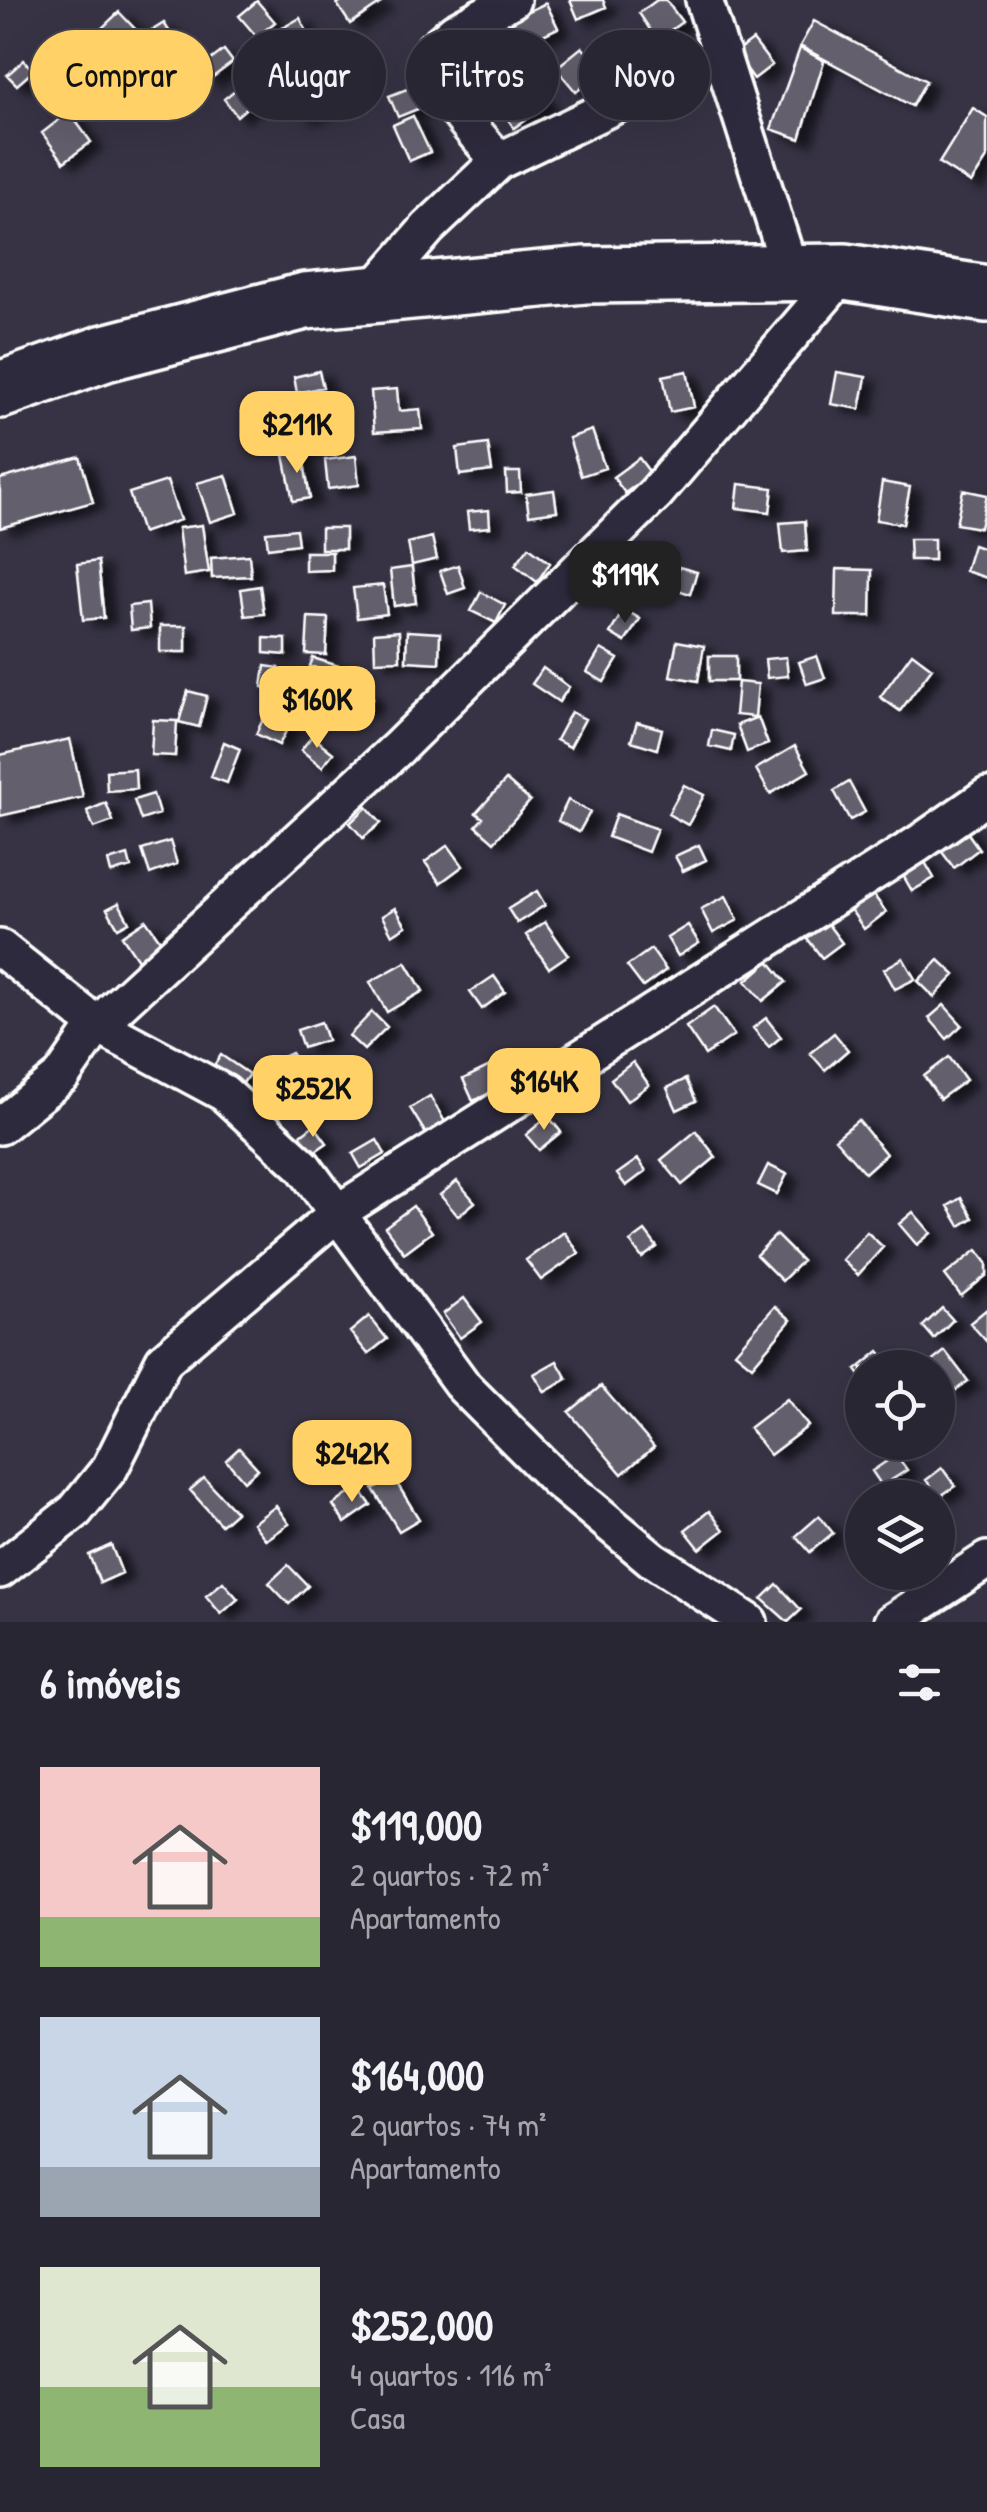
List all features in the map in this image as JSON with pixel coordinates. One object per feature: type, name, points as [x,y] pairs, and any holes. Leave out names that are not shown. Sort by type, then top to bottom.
[{"type":"main road","points":[[0,390],[141,343],[305,302],[585,275],[845,272],[987,294]]},
{"type":"street","points":[[498,161],[455,108],[434,70],[434,49],[455,30],[512,0]]},
{"type":"street","points":[[704,0],[791,273]]},
{"type":"street","points":[[369,296],[428,228],[498,161],[722,54]]},
{"type":"street","points":[[0,1126],[62,1076],[97,1025],[398,748],[656,494],[845,272]]},
{"type":"street","points":[[0,1570],[75,1512],[110,1468],[164,1360],[340,1210],[902,855],[987,796]]},
{"type":"street","points":[[0,948],[97,1025],[224,1093],[304,1166],[340,1210],[464,1387],[556,1479],[652,1560],[749,1622]]},
{"type":"street","points":[[892,1622],[987,1560]]},
{"type":"building","points":[[343,0],[381,3],[350,24],[337,4]]},
{"type":"building","points":[[570,0],[603,0],[606,7],[578,19]]},
{"type":"building","points":[[657,0],[666,0],[682,22],[671,30],[650,30],[639,13]]},
{"type":"building","points":[[257,1],[275,22],[265,30],[251,30],[239,16]]},
{"type":"building","points":[[546,3],[558,28],[501,30],[499,25]]},
{"type":"building","points":[[119,12],[136,30],[104,30]]},
{"type":"building","points":[[300,18],[306,30],[279,30]]},
{"type":"building","points":[[814,21],[926,81],[912,106],[800,46]]},
{"type":"building","points":[[753,40],[772,65],[754,79],[735,53]]},
{"type":"building","points":[[800,48],[824,61],[800,139],[771,129]]},
{"type":"building","points":[[579,49],[576,92],[559,72],[559,66]]},
{"type":"building","points":[[224,50],[233,62],[213,77],[213,58]]},
{"type":"building","points":[[24,60],[30,67],[30,74],[17,85],[7,75]]},
{"type":"building","points":[[406,89],[406,114],[398,117],[389,96]]},
{"type":"building","points":[[233,92],[233,111],[224,99]]},
{"type":"building","points":[[973,108],[987,117],[987,158],[971,183],[939,163]]},
{"type":"building","points":[[59,120],[75,120],[91,142],[64,162],[42,133]]},
{"type":"building","points":[[415,120],[430,152],[409,161],[393,125]]},
{"type":"building","points":[[508,120],[525,120],[514,128]]},
{"type":"building","points":[[319,371],[323,387],[297,393],[294,377]]},
{"type":"building","points":[[687,371],[694,407],[670,412],[663,376]]},
{"type":"building","points":[[837,372],[866,377],[860,409],[831,404]]},
{"type":"building","points":[[397,389],[399,411],[420,409],[422,429],[374,432],[371,391]]},
{"type":"building","points":[[290,402],[293,421],[279,424],[276,405]]},
{"type":"building","points":[[309,423],[314,444],[286,451],[280,430]]},
{"type":"building","points":[[592,430],[605,468],[581,476],[569,438]]},
{"type":"building","points":[[488,444],[492,471],[460,475],[457,448]]},
{"type":"building","points":[[302,451],[310,498],[293,501],[284,455]]},
{"type":"building","points":[[356,456],[359,485],[328,489],[325,460]]},
{"type":"building","points":[[80,457],[93,502],[0,528],[0,479]]},
{"type":"building","points":[[639,458],[651,474],[625,493],[613,477]]},
{"type":"building","points":[[506,472],[520,472],[521,492],[507,493]]},
{"type":"building","points":[[226,475],[238,513],[210,522],[197,483]]},
{"type":"building","points":[[167,481],[180,520],[142,533],[129,493]]},
{"type":"building","points":[[882,482],[910,487],[903,524],[876,520]]},
{"type":"building","points":[[739,484],[773,488],[770,512],[736,508]]},
{"type":"building","points":[[554,490],[557,511],[529,515],[526,494]]},
{"type":"building","points":[[963,490],[987,495],[980,528],[956,524]]},
{"type":"building","points":[[489,510],[490,527],[469,529],[467,512]]},
{"type":"building","points":[[805,521],[807,551],[783,553],[780,523]]},
{"type":"building","points":[[202,525],[209,572],[184,576],[178,528]]},
{"type":"building","points":[[321,528],[345,528],[345,549],[321,549]]},
{"type":"building","points":[[296,529],[298,544],[268,548],[266,532]]},
{"type":"building","points":[[432,537],[437,559],[412,565],[408,543]]},
{"type":"building","points":[[909,539],[934,539],[934,560],[910,560]]},
{"type":"building","points":[[973,545],[987,550],[987,578],[965,571]]},
{"type":"building","points":[[529,547],[550,563],[537,582],[515,565]]},
{"type":"building","points":[[305,552],[332,552],[332,570],[305,571]]},
{"type":"building","points":[[249,555],[251,576],[212,578],[211,558]]},
{"type":"building","points":[[98,561],[104,618],[83,620],[77,564]]},
{"type":"building","points":[[458,565],[465,588],[448,594],[440,571]]},
{"type":"building","points":[[412,567],[416,603],[394,606],[390,570]]},
{"type":"building","points":[[679,567],[697,572],[690,594],[672,588]]},
{"type":"building","points":[[837,569],[872,570],[871,616],[836,616]]},
{"type":"building","points":[[383,585],[387,614],[357,618],[353,588]]},
{"type":"building","points":[[260,586],[264,614],[245,616],[241,589]]},
{"type":"building","points":[[481,592],[505,605],[496,623],[471,611]]},
{"type":"building","points":[[148,604],[150,628],[131,630],[129,606]]},
{"type":"building","points":[[624,609],[640,619],[625,642],[610,633]]},
{"type":"building","points":[[308,617],[328,618],[326,655],[306,654]]},
{"type":"building","points":[[160,626],[186,626],[186,652],[160,652]]},
{"type":"building","points":[[399,631],[400,660],[375,661],[374,633]]},
{"type":"building","points":[[407,631],[440,633],[439,663],[406,661]]},
{"type":"building","points":[[264,638],[286,639],[286,655],[264,653]]},
{"type":"building","points":[[677,641],[704,646],[698,681],[670,676]]},
{"type":"building","points":[[601,649],[618,659],[604,682],[587,672]]},
{"type":"building","points":[[912,653],[932,668],[900,711],[880,697]]},
{"type":"building","points":[[709,656],[736,656],[736,681],[709,681]]},
{"type":"building","points":[[817,656],[825,678],[807,684],[799,662]]},
{"type":"building","points":[[786,657],[788,676],[767,678],[765,659]]},
{"type":"building","points":[[313,658],[345,668],[342,676],[310,666]]},
{"type":"building","points":[[265,666],[279,668],[276,689],[262,687]]},
{"type":"building","points":[[543,668],[569,687],[559,702],[532,684]]},
{"type":"building","points":[[738,682],[758,684],[755,717],[735,715]]},
{"type":"building","points":[[354,685],[373,698],[364,711],[344,698]]},
{"type":"building","points":[[188,691],[207,696],[199,727],[179,722]]},
{"type":"building","points":[[571,712],[585,719],[570,747],[556,740]]},
{"type":"building","points":[[266,713],[289,725],[279,745],[256,734]]},
{"type":"building","points":[[758,717],[768,744],[747,752],[737,725]]},
{"type":"building","points":[[153,720],[177,721],[175,756],[151,755]]},
{"type":"building","points":[[637,722],[662,729],[657,749],[631,741]]},
{"type":"building","points":[[712,730],[734,735],[731,751],[709,746]]},
{"type":"building","points":[[312,736],[333,753],[322,767],[301,750]]},
{"type":"building","points":[[70,739],[83,797],[0,816],[0,755]]},
{"type":"building","points":[[224,742],[240,749],[227,783],[211,777]]},
{"type":"building","points":[[795,746],[809,771],[770,794],[756,769]]},
{"type":"building","points":[[135,769],[136,789],[107,791],[106,771]]},
{"type":"building","points":[[506,780],[530,801],[494,842],[476,826],[483,818],[476,813]]},
{"type":"building","points":[[849,782],[865,812],[850,820],[834,791]]},
{"type":"building","points":[[684,785],[704,795],[688,825],[668,814]]},
{"type":"building","points":[[153,794],[159,814],[141,820],[134,800]]},
{"type":"building","points":[[568,800],[590,812],[579,832],[558,821]]},
{"type":"building","points":[[106,803],[113,821],[94,828],[87,811]]},
{"type":"building","points":[[367,807],[381,823],[363,838],[350,823]]},
{"type":"building","points":[[616,814],[657,829],[648,852],[608,837]]},
{"type":"building","points":[[962,825],[979,849],[954,868],[936,844]]},
{"type":"building","points":[[170,841],[177,864],[150,874],[142,850]]},
{"type":"building","points":[[448,845],[463,866],[440,883],[425,862]]},
{"type":"building","points":[[699,845],[706,860],[683,871],[675,856]]},
{"type":"building","points":[[128,855],[131,867],[111,873],[108,861]]},
{"type":"building","points":[[922,857],[934,878],[912,891],[900,870]]},
{"type":"building","points":[[870,890],[886,912],[864,929],[848,906]]},
{"type":"building","points":[[537,891],[545,905],[517,923],[508,909]]},
{"type":"building","points":[[726,896],[738,920],[713,933],[701,909]]},
{"type":"building","points":[[119,903],[129,922],[118,928],[107,909]]},
{"type":"building","points":[[395,908],[406,926],[392,935],[382,916]]},
{"type":"building","points":[[146,920],[162,943],[138,960],[122,936]]},
{"type":"building","points":[[545,922],[568,955],[549,968],[526,935]]},
{"type":"building","points":[[827,923],[842,943],[822,958],[807,938]]},
{"type":"building","points":[[688,925],[699,943],[678,956],[667,938]]},
{"type":"building","points":[[651,949],[666,970],[643,987],[627,966]]},
{"type":"building","points":[[903,958],[915,979],[895,989],[884,969]]},
{"type":"building","points":[[939,960],[955,975],[934,997],[918,981]]},
{"type":"building","points":[[769,961],[786,982],[763,1001],[746,981]]},
{"type":"building","points":[[406,962],[423,991],[387,1012],[370,982]]},
{"type":"building","points":[[494,976],[505,992],[482,1009],[470,992]]},
{"type":"building","points":[[944,1005],[962,1025],[947,1039],[929,1018]]},
{"type":"building","points":[[714,1007],[734,1035],[705,1055],[686,1027]]},
{"type":"building","points":[[372,1012],[387,1027],[364,1050],[349,1036]]},
{"type":"building","points":[[766,1018],[781,1037],[769,1047],[753,1028]]},
{"type":"building","points":[[321,1022],[327,1040],[303,1048],[297,1030]]},
{"type":"building","points":[[834,1033],[848,1050],[825,1070],[810,1053]]},
{"type":"building","points":[[291,1053],[303,1069],[274,1090],[262,1075],[269,1070],[265,1065]]},
{"type":"building","points":[[221,1055],[249,1074],[239,1089],[211,1070]]},
{"type":"building","points":[[949,1057],[966,1080],[940,1099],[924,1076]]},
{"type":"building","points":[[633,1062],[649,1085],[627,1101],[611,1079]]},
{"type":"building","points":[[322,1065],[333,1084],[305,1101],[293,1082]]},
{"type":"building","points":[[490,1066],[500,1089],[473,1101],[463,1079]]},
{"type":"building","points":[[686,1079],[696,1101],[677,1110],[667,1088]]},
{"type":"building","points":[[430,1096],[445,1122],[426,1134],[410,1108]]},
{"type":"building","points":[[548,1116],[561,1132],[539,1150],[526,1135]]},
{"type":"building","points":[[858,1120],[886,1154],[865,1173],[835,1139]]},
{"type":"building","points":[[314,1125],[327,1143],[311,1154],[298,1137]]},
{"type":"building","points":[[696,1131],[716,1157],[682,1185],[661,1160]]},
{"type":"building","points":[[377,1140],[385,1154],[361,1168],[353,1154]]},
{"type":"building","points":[[638,1159],[646,1171],[626,1186],[617,1174]]},
{"type":"building","points":[[768,1165],[787,1174],[777,1194],[758,1185]]},
{"type":"building","points":[[457,1181],[475,1202],[458,1216],[440,1195]]},
{"type":"building","points":[[961,1198],[973,1218],[960,1226],[948,1206]]},
{"type":"building","points":[[413,1206],[432,1232],[404,1253],[385,1227]]},
{"type":"building","points":[[913,1212],[931,1233],[917,1245],[899,1224]]},
{"type":"building","points":[[645,1231],[657,1247],[642,1258],[630,1242]]},
{"type":"building","points":[[564,1232],[579,1253],[541,1280],[526,1260]]},
{"type":"building","points":[[867,1232],[883,1247],[858,1275],[842,1260]]},
{"type":"building","points":[[776,1235],[802,1261],[782,1281],[756,1255]]},
{"type":"building","points":[[977,1250],[987,1263],[987,1275],[961,1296],[945,1275]]},
{"type":"building","points":[[464,1298],[482,1322],[460,1338],[443,1314]]},
{"type":"building","points":[[775,1306],[791,1320],[752,1366],[735,1352]]},
{"type":"building","points":[[942,1308],[953,1320],[934,1339],[923,1326]]},
{"type":"building","points":[[987,1309],[987,1342],[970,1323]]},
{"type":"building","points":[[369,1316],[387,1339],[368,1354],[350,1332]]},
{"type":"building","points":[[557,1361],[567,1379],[545,1392],[534,1374]]},
{"type":"building","points":[[955,1364],[968,1381],[955,1391]]},
{"type":"building","points":[[601,1386],[654,1447],[622,1474],[569,1412]]},
{"type":"building","points":[[787,1399],[808,1426],[770,1455],[749,1428]]},
{"type":"building","points":[[239,1448],[258,1469],[244,1481],[226,1460]]},
{"type":"building","points":[[888,1460],[900,1460],[907,1470],[891,1480],[878,1480],[872,1471]]},
{"type":"building","points":[[942,1468],[951,1480],[926,1480]]},
{"type":"building","points":[[393,1477],[419,1519],[399,1531],[373,1489]]},
{"type":"building","points":[[204,1478],[236,1512],[221,1525],[190,1490]]},
{"type":"building","points":[[358,1487],[371,1505],[345,1523],[333,1505]]},
{"type":"building","points":[[276,1506],[289,1524],[266,1540],[253,1523]]},
{"type":"building","points":[[709,1511],[724,1530],[700,1549],[685,1530]]},
{"type":"building","points":[[819,1516],[833,1533],[810,1552],[796,1536]]},
{"type":"building","points":[[111,1545],[122,1573],[100,1583],[89,1555]]},
{"type":"building","points":[[288,1565],[308,1586],[289,1604],[269,1583]]},
{"type":"building","points":[[223,1582],[238,1599],[221,1614],[206,1596]]},
{"type":"building","points":[[777,1584],[801,1610],[788,1622],[762,1599]]}]
